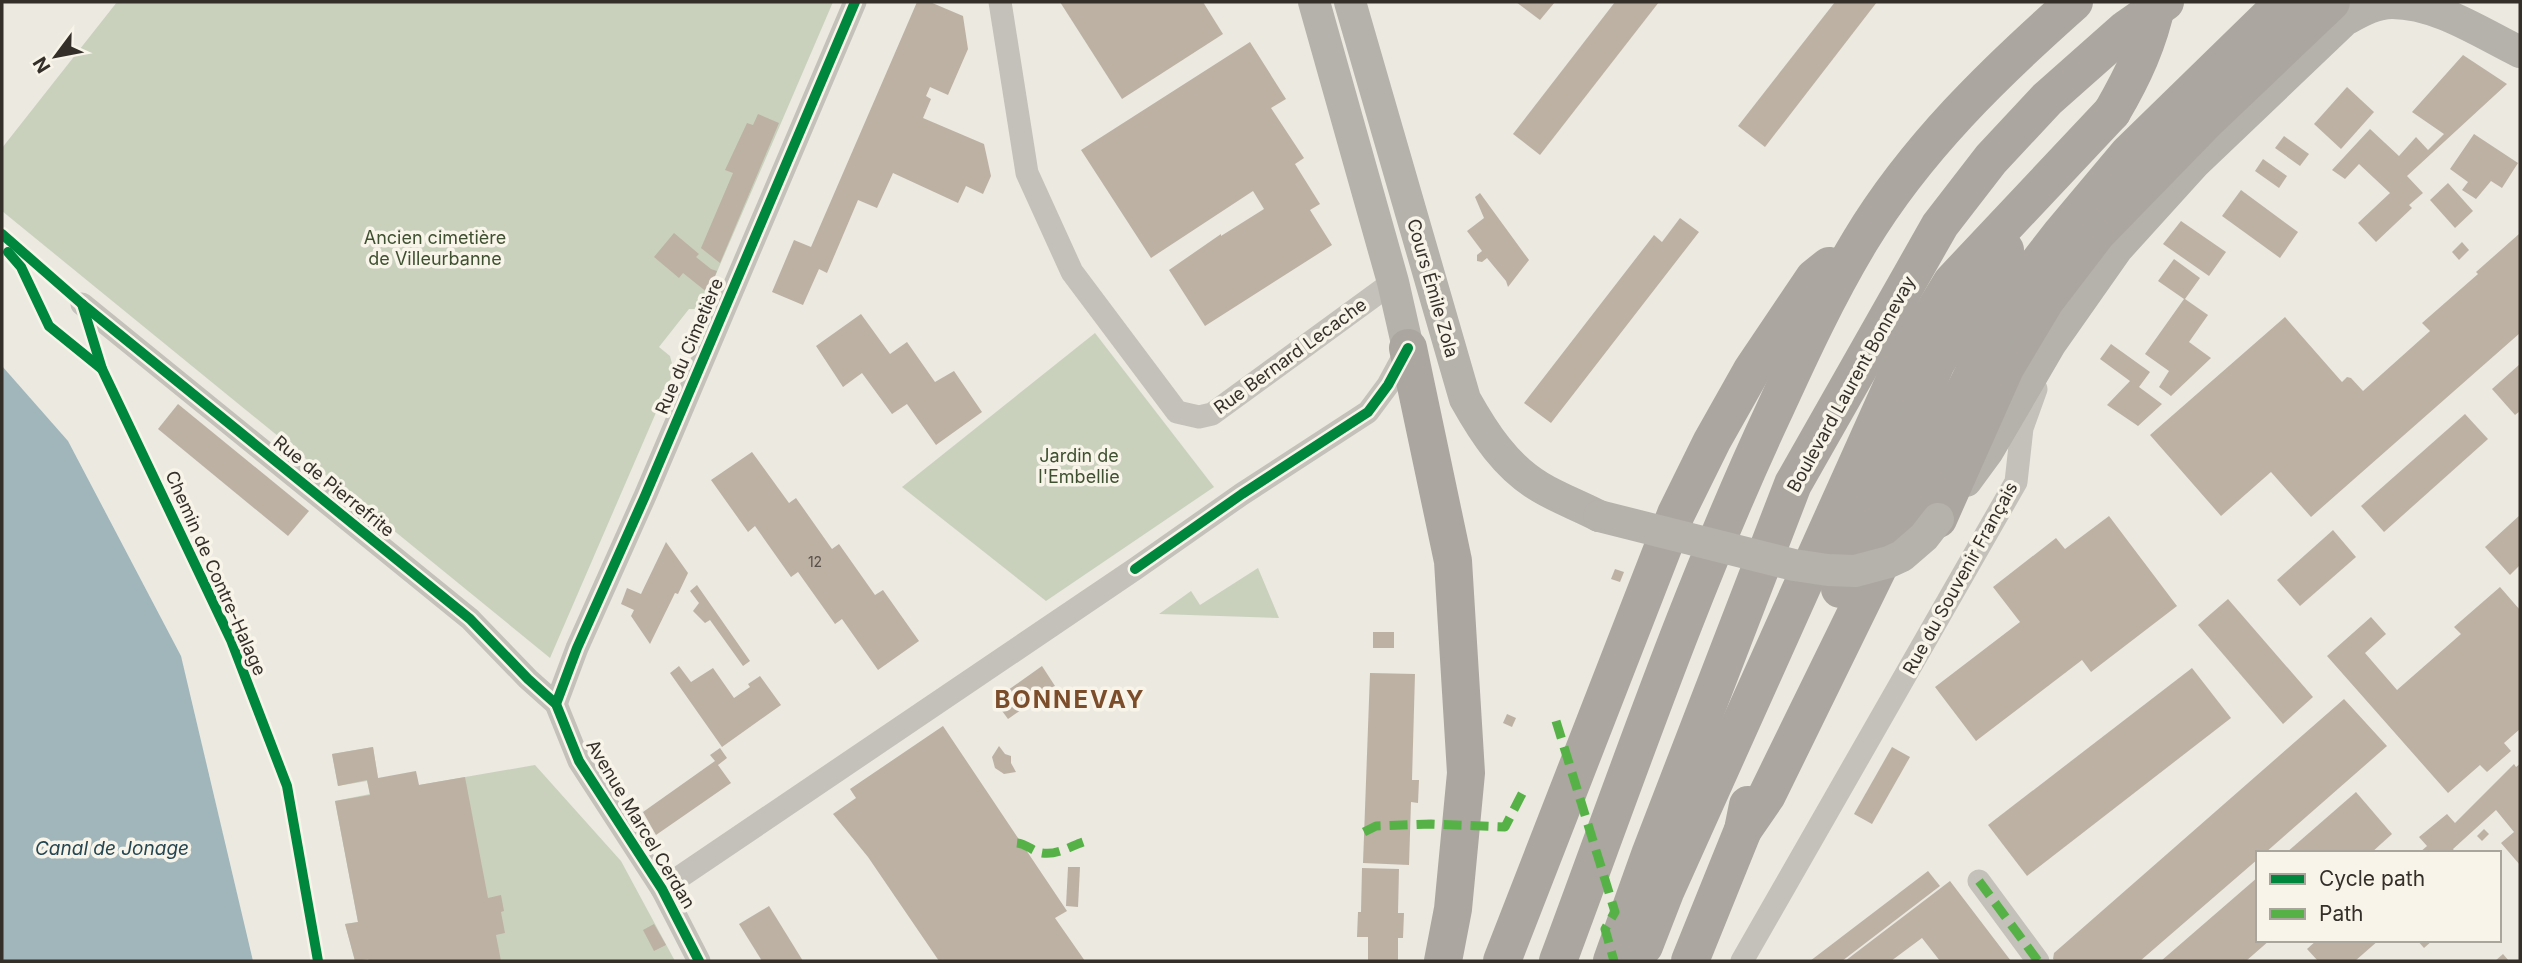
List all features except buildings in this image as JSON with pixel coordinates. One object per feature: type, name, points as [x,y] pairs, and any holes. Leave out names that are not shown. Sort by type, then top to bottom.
[{"type":"highway","points":[[1558,961],[1688,613],[1743,476],[1798,359],[1861,240],[1945,126],[2007,61],[2074,2]]},
{"type":"highway","points":[[1638,961],[1665,891],[1902,364],[1952,282],[2112,112],[2134,74],[2151,31],[2157,2]]},
{"type":"highway","name":"Boulevard Laurent Bonnevay","points":[[1612,961],[1651,852],[1793,484],[1940,225],[1991,159],[2048,99],[2126,29],[2165,2]]},
{"type":"highway","points":[[1742,830],[1767,795],[1979,362],[2019,288],[2129,153],[2284,2]]},
{"type":"highway","points":[[1938,519],[2005,368],[2045,301],[2090,243],[2206,121],[2345,7]]},
{"type":"highway","points":[[1690,961],[1742,830],[1751,792],[1936,363],[2050,177]]},
{"type":"highway","points":[[1503,961],[1676,514],[1712,440],[1746,382],[1814,278],[1861,240]]},
{"type":"highway","points":[[1408,348],[1453,561],[1466,773],[1453,909],[1443,961]]},
{"type":"main road","name":"Cours Émile Zola","points":[[1314,2],[1393,282],[1408,348]]},
{"type":"main road","name":"Cours Émile Zola","points":[[1350,2],[1465,399],[1484,432],[1510,463],[1538,486],[1600,516],[1794,565],[1855,571],[1872,567],[1902,556],[1924,537],[1988,451],[2051,343]]},
{"type":"main road","points":[[2459,2],[2520,41]]},
{"type":"main road","points":[[2345,7],[2368,8],[2391,3],[2427,9],[2463,23],[2520,52]]},
{"type":"main road","name":"Rue du Souvenir Français","points":[[2051,343],[2117,248],[2345,7]]},
{"type":"street","name":"Rue du Cimetière","points":[[556,704],[855,2]]},
{"type":"street","name":"Rue Bernard Lecache","points":[[1000,2],[1027,173],[1072,272],[1177,412],[1199,417],[1212,414],[1393,282]]},
{"type":"street","name":"Rue de Pierrefrite","points":[[82,304],[470,619],[527,679],[556,704]]},
{"type":"street","name":"Rue du Souvenir Français","points":[[1742,961],[2015,482],[2022,428],[2051,343]]},
{"type":"street","points":[[662,889],[1242,494],[1368,412],[1388,385],[1408,348]]},
{"type":"street","name":"Avenue Marcel Cerdan","points":[[556,704],[579,761],[662,889],[699,961]]},
{"type":"street","points":[[1979,881],[2038,961]]},
{"type":"green space","name":"Ancien cimetière de Villeurbanne","points":[[117,2],[833,2],[701,309],[689,309],[659,347],[670,356],[674,371],[550,658],[2,211],[2,148]]},
{"type":"green space","name":"Jardin de l'Embellie","points":[[1095,333],[1214,487],[1046,601],[902,487]]},
{"type":"green space","points":[[1258,568],[1279,618],[1159,614],[1191,591],[1200,605]]},
{"type":"green space","points":[[373,747],[378,778],[419,785],[535,765],[621,861],[675,961],[355,961],[345,924],[358,922],[335,801],[370,794],[367,781],[338,786],[332,754]]},
{"type":"water","name":"Canal de Jonage","points":[[2,366],[68,441],[181,656],[253,961],[2,961]]},
{"type":"marked path","points":[[1556,721],[1615,912],[1605,929],[1614,961]]},
{"type":"marked path","points":[[1364,832],[1376,826],[1431,824],[1505,827],[1526,786]]},
{"type":"marked path","points":[[1017,843],[1038,852],[1050,853],[1083,842]]},
{"type":"marked path","points":[[1979,881],[2038,961]]},
{"type":"cycle path","points":[[556,704],[577,648],[645,496],[855,2]]},
{"type":"cycle path","points":[[2,234],[82,304],[470,619],[556,704],[579,761],[662,889],[699,961]]},
{"type":"cycle path","points":[[8,252],[21,267],[49,326],[102,369]]},
{"type":"cycle path","name":"Chemin de Contre-Halage","points":[[82,304],[102,369],[231,640],[287,786],[318,961]]},
{"type":"cycle path","points":[[1135,569],[1242,494],[1368,412],[1388,385],[1408,348]]},
{"type":"district","name":"BONNEVAY","points":[[1070,699]]}]
